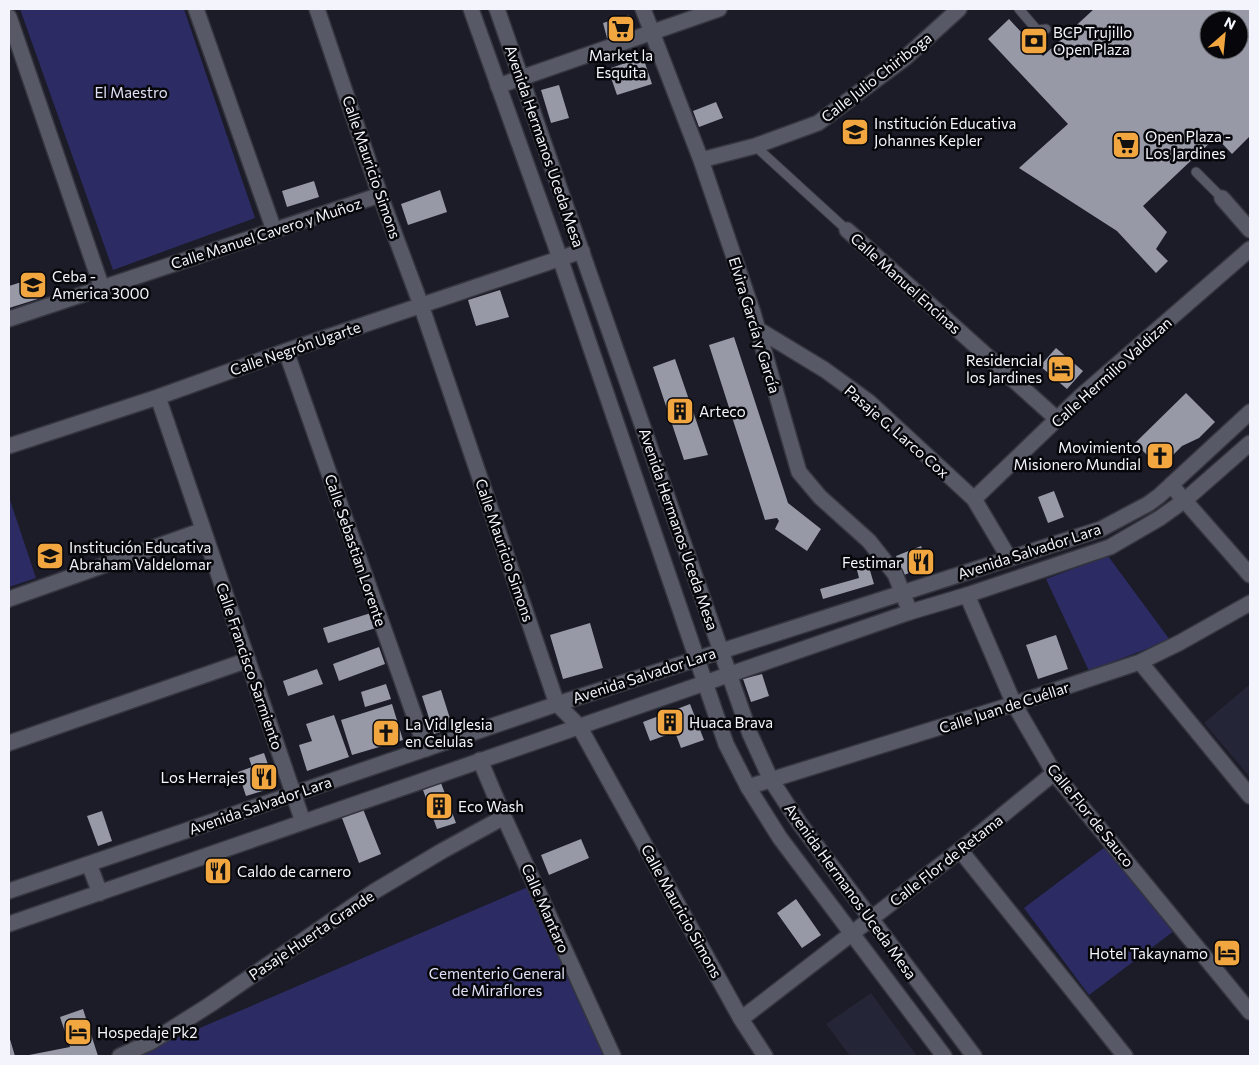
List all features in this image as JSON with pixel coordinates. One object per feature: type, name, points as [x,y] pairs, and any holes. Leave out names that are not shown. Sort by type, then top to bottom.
[{"type":"street","points":[[196,9],[274,230]]},
{"type":"street","name":"Calle Mauricio Simons","points":[[317,9],[380,195],[421,305],[557,704],[579,726],[741,1019],[765,1056]]},
{"type":"street","name":"Avenida Hermanos Uceda Mesa","points":[[471,9],[560,258],[726,744],[748,788],[780,838],[944,1056]]},
{"type":"street","name":"Avenida Hermanos Uceda Mesa","points":[[497,9],[750,734],[771,780],[800,824],[974,1056]]},
{"type":"street","name":"Elvira García y García","points":[[643,9],[701,160],[759,330],[799,472],[820,497],[869,541],[895,574],[910,612]]},
{"type":"street","points":[[498,86],[719,9]]},
{"type":"street","name":"Calle Julio Chiriboga","points":[[701,160],[755,146],[818,122],[905,58],[959,9]]},
{"type":"street","points":[[9,17],[102,288]]},
{"type":"street","name":"Calle Manuel Cavero y Muñoz","points":[[9,319],[380,195]]},
{"type":"street","points":[[1222,198],[1250,230]]},
{"type":"street","name":"Calle Manuel Encinas","points":[[847,230],[1057,419]]},
{"type":"street","name":"Calle Hermilio Valdizan","points":[[974,499],[1081,396],[1250,249]]},
{"type":"street","name":"Calle Negrón Ugarte","points":[[9,446],[158,397],[286,351],[582,251]]},
{"type":"street","name":"Pasaje G. Larco Cox","points":[[759,330],[825,370],[869,402],[974,499],[1009,558]]},
{"type":"street","name":"Calle Sebastian Lorente","points":[[286,351],[426,749]]},
{"type":"street","name":"Calle Francisco Sarmiento","points":[[158,397],[303,822]]},
{"type":"street","name":"Avenida Salvador Lara","points":[[9,892],[557,704],[1101,529],[1148,504],[1250,412]]},
{"type":"street","name":"Avenida Salvador Lara","points":[[9,924],[910,612],[967,596],[1110,547],[1160,518],[1185,500],[1250,443]]},
{"type":"street","points":[[640,490],[662,482]]},
{"type":"street","points":[[1171,485],[1250,576]]},
{"type":"street","points":[[9,599],[203,530]]},
{"type":"street","name":"Calle Flor de Sauco","points":[[967,596],[1014,704],[1054,772],[1250,1012]]},
{"type":"street","name":"Calle Juan de Cuéllar","points":[[748,788],[1140,662],[1179,643],[1250,603]]},
{"type":"street","points":[[9,743],[248,660]]},
{"type":"street","points":[[1140,662],[1250,796]]},
{"type":"street","name":"Calle Mantaro","points":[[480,760],[613,1056]]},
{"type":"street","name":"Calle Flor de Retama","points":[[741,1019],[960,850],[1054,772]]},
{"type":"street","name":"Pasaje Huerta Grande","points":[[120,1056],[151,1042],[211,1004],[375,891],[504,817]]},
{"type":"street","points":[[960,850],[1125,1056]]},
{"type":"street","points":[[89,864],[100,894]]},
{"type":"lane","points":[[1019,9],[1037,30],[1046,29]]},
{"type":"lane","name":"Calle Manuel Encinas","points":[[755,146],[847,230]]},
{"type":"lane","points":[[1196,172],[1222,198]]},
{"type":"shaded area","points":[[1250,684],[1250,777],[1204,723]]},
{"type":"shaded area","points":[[871,993],[917,1056],[850,1056],[826,1024]]},
{"type":"green space","name":"El Maestro","points":[[20,9],[184,9],[255,218],[113,270]]},
{"type":"green space","points":[[9,497],[36,578],[9,587]]},
{"type":"green space","points":[[1108,556],[1170,640],[1089,671],[1046,579]]},
{"type":"green space","points":[[1109,844],[1174,931],[1089,995],[1024,908]]},
{"type":"green space","name":"Cementerio General de Miraflores","points":[[535,884],[613,1056],[132,1056],[179,1037]]},
{"type":"building","name":"Open Plaza - Los Jardines","points":[[1094,9],[1250,9],[1250,136],[1232,154],[1216,137],[1143,206],[1167,232],[1156,249],[1168,261],[1156,273],[1117,231],[1019,168],[1068,124],[988,39],[1009,19],[1043,56]]},
{"type":"building","points":[[629,15],[634,31],[607,38],[603,23]]},
{"type":"building","points":[[643,57],[652,84],[617,95],[608,69]]},
{"type":"building","points":[[559,85],[569,118],[551,123],[541,90]]},
{"type":"building","points":[[716,102],[723,118],[699,127],[693,111]]},
{"type":"building","points":[[314,181],[319,197],[287,207],[282,191]]},
{"type":"building","points":[[440,190],[447,212],[408,225],[401,204]]},
{"type":"building","points":[[34,278],[41,298],[9,308],[9,286]]},
{"type":"building","points":[[500,290],[509,317],[476,326],[468,300]]},
{"type":"building","points":[[734,337],[788,503],[821,529],[807,551],[775,529],[779,521],[777,518],[765,520],[709,345]]},
{"type":"building","name":"Residencial los Jardines","points":[[1056,348],[1083,371],[1067,389],[1040,366]]},
{"type":"building","name":"Arteco","points":[[675,359],[708,455],[684,460],[653,367]]},
{"type":"building","points":[[1186,393],[1215,422],[1199,438],[1182,446],[1160,468],[1135,443]]},
{"type":"building","points":[[1054,491],[1064,517],[1048,523],[1038,497]]},
{"type":"building","points":[[921,546],[929,565],[904,575],[896,556]]},
{"type":"building","points":[[869,567],[874,584],[823,599],[820,589],[859,578],[857,570]]},
{"type":"building","points":[[374,612],[379,627],[328,643],[323,628]]},
{"type":"building","points":[[590,623],[603,668],[563,679],[550,635]]},
{"type":"building","points":[[1056,635],[1068,669],[1038,679],[1026,645]]},
{"type":"building","points":[[379,647],[385,664],[339,681],[333,664]]},
{"type":"building","points":[[317,669],[323,684],[288,696],[283,681]]},
{"type":"building","points":[[762,674],[769,696],[751,702],[743,679]]},
{"type":"building","points":[[386,684],[391,699],[365,707],[361,692]]},
{"type":"building","points":[[441,690],[453,728],[434,734],[422,696]]},
{"type":"building","points":[[392,704],[403,740],[352,755],[341,720]]},
{"type":"building","name":"Huaca Brava","points":[[690,704],[704,740],[681,748],[675,732],[650,741],[643,722]]},
{"type":"building","points":[[334,715],[349,757],[307,771],[299,745],[312,741],[306,724]]},
{"type":"building","points":[[264,753],[276,787],[246,796],[238,772],[252,767],[249,758]]},
{"type":"building","name":"Eco Wash","points":[[441,783],[456,823],[437,829],[423,790]]},
{"type":"building","points":[[363,809],[381,854],[359,863],[342,818]]},
{"type":"building","points":[[102,811],[112,841],[98,846],[87,816]]},
{"type":"building","points":[[581,839],[589,858],[549,875],[541,855]]},
{"type":"building","points":[[796,899],[821,935],[802,948],[777,913]]},
{"type":"building","name":"Hospedaje Pk2","points":[[83,1009],[98,1056],[24,1056],[70,1047],[60,1017]]},
{"type":"building","points":[[9,1036],[15,1056],[9,1056]]},
{"type":"place","name":"Market la Esquita","points":[[621,29]]},
{"type":"place","name":"BCP Trujillo Open Plaza","points":[[1034,41]]},
{"type":"place","name":"Institución Educativa Johannes Kepler","points":[[855,132]]},
{"type":"place","name":"Open Plaza - Los Jardines","points":[[1126,145]]},
{"type":"place","name":"Ceba - America 3000","points":[[33,285]]},
{"type":"place","name":"Residencial los Jardines","points":[[1061,369]]},
{"type":"place","name":"Arteco","points":[[680,411]]},
{"type":"place","name":"Movimiento Misionero Mundial","points":[[1160,456]]},
{"type":"place","name":"Institución Educativa Abraham Valdelomar","points":[[50,556]]},
{"type":"place","name":"Festimar","points":[[921,562]]},
{"type":"place","name":"Huaca Brava","points":[[670,722]]},
{"type":"place","name":"La Vid Iglesia en Celulas","points":[[386,733]]},
{"type":"place","name":"Los Herrajes","points":[[264,777]]},
{"type":"place","name":"Eco Wash","points":[[439,806]]},
{"type":"place","name":"Caldo de carnero","points":[[218,871]]},
{"type":"place","name":"Hotel Takaynamo","points":[[1227,953]]},
{"type":"place","name":"Hospedaje Pk2","points":[[78,1032]]}]
